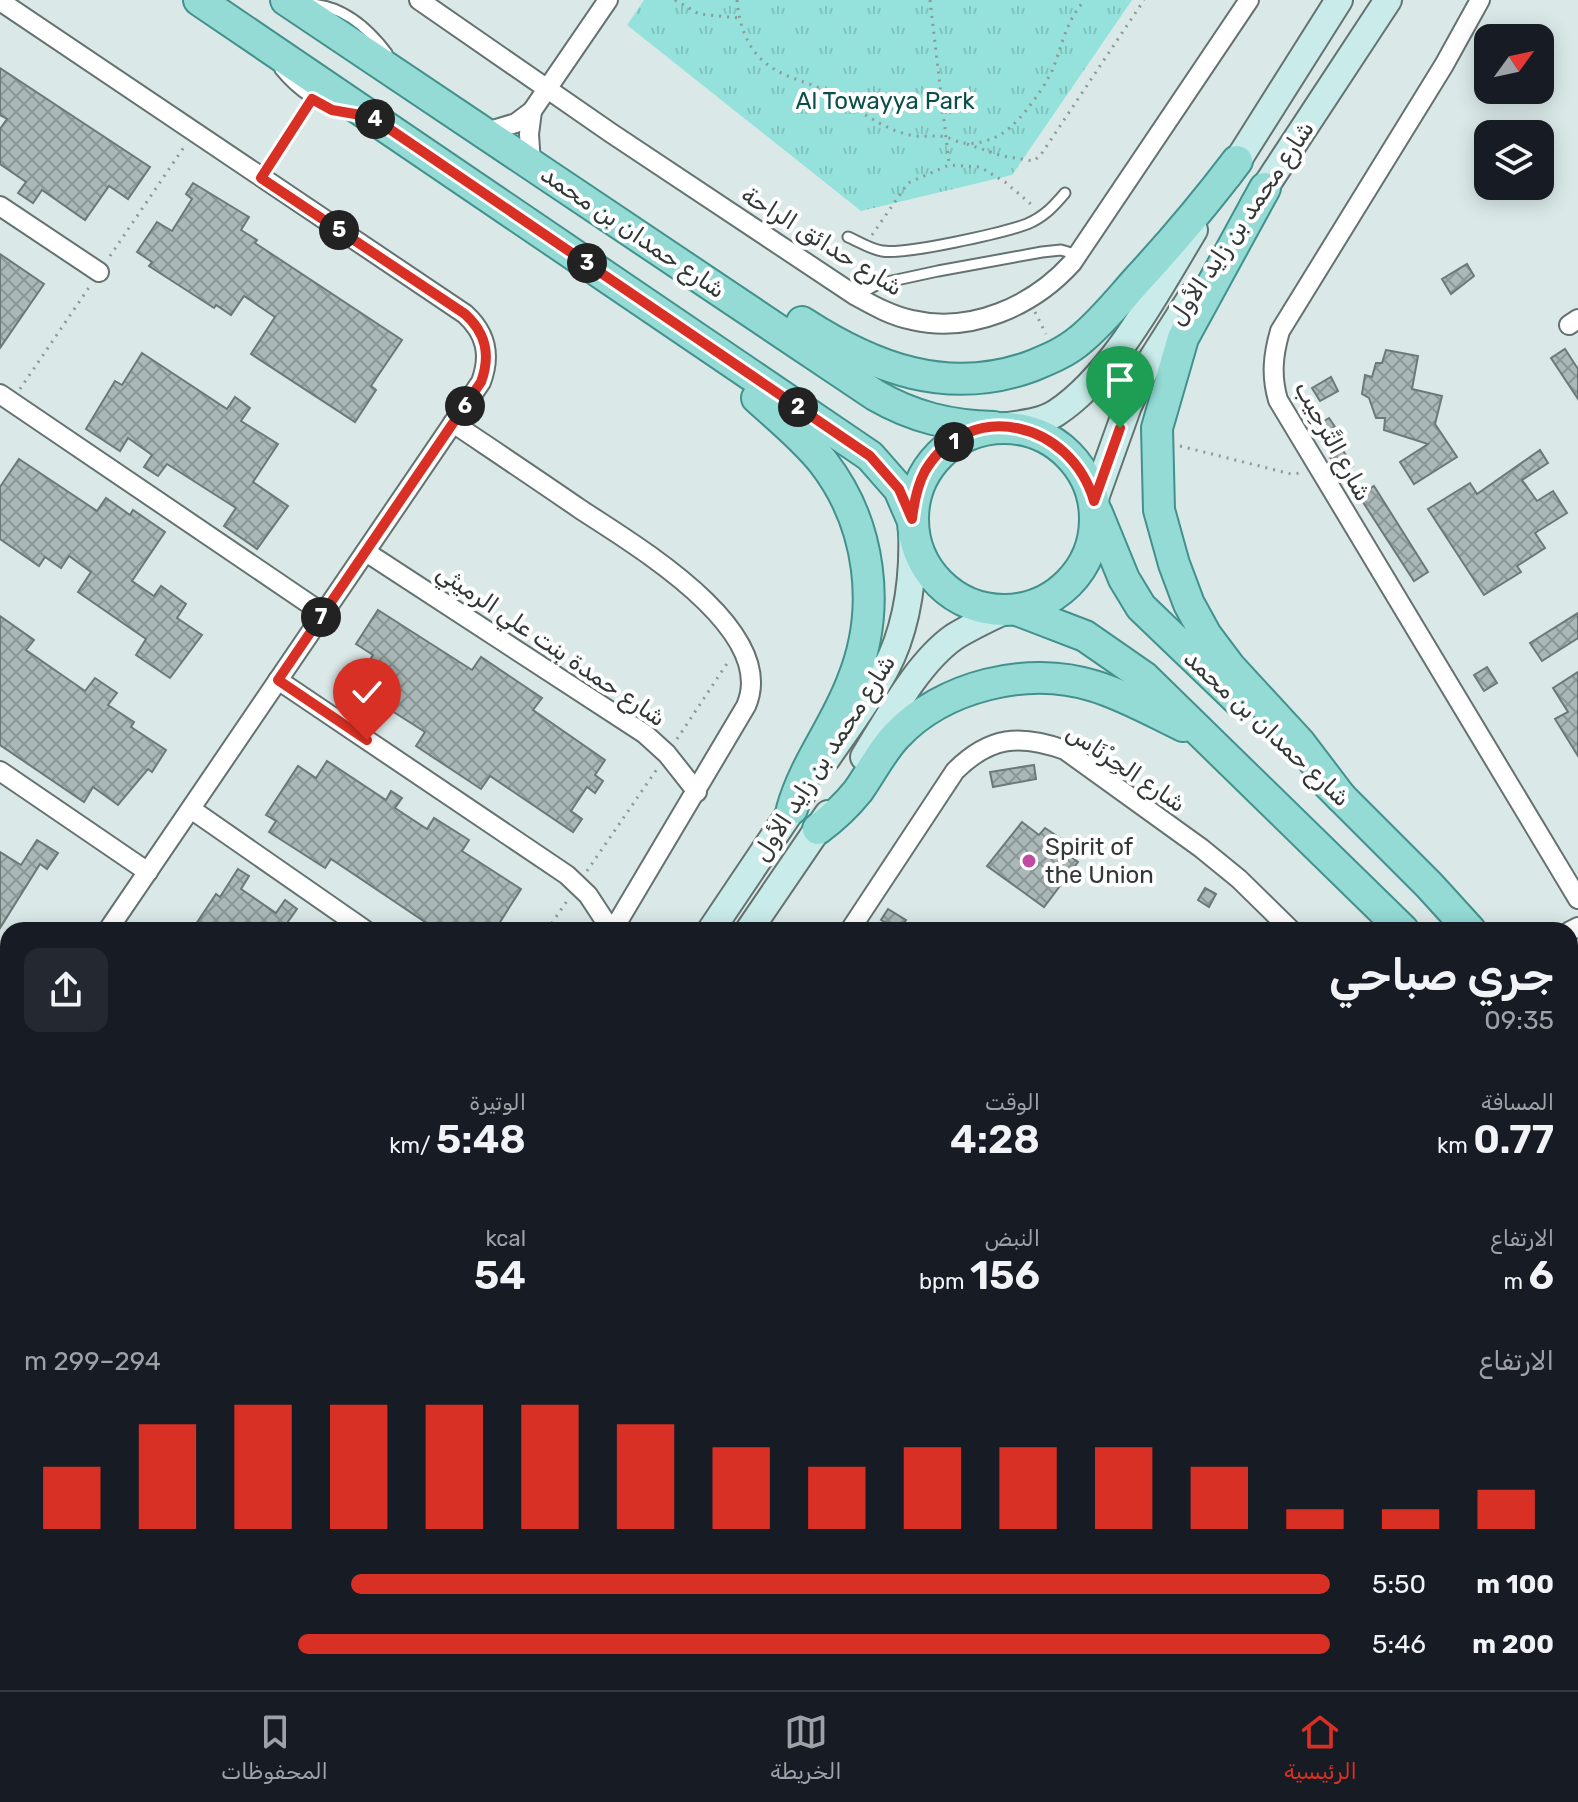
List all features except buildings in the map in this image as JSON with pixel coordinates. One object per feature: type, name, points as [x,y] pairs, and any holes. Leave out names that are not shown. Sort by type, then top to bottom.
[{"type":"main road","points":[[199,0],[870,456],[899,489],[923,560],[945,588],[964,601],[1011,610],[1043,602],[1057,594],[1080,570],[1093,540],[1094,504],[1084,474],[1066,452],[1043,436],[1016,428],[998,427],[962,437],[936,457],[918,486],[912,523]]},
{"type":"main road","name":"شارع محمد بن زايد الأول","points":[[998,427],[1034,423],[1054,415],[1079,396],[1101,372],[1143,313],[1339,0]]},
{"type":"main road","name":"شارع محمد بن زايد الأول","points":[[1094,504],[1128,406],[1145,370],[1388,0]]},
{"type":"main road","name":"شارع حمدان بن محمد","points":[[289,2],[486,132],[582,201],[684,265],[893,405],[932,421],[998,427]]},
{"type":"main road","points":[[684,265],[756,294],[827,338],[869,359],[905,372],[943,379],[980,379],[1015,372],[1057,356],[1079,341],[1104,318],[1189,223],[1237,161]]},
{"type":"main road","points":[[1265,188],[1183,338],[1165,397],[1157,440],[1159,510],[1189,604],[1206,635],[1230,667],[1300,743],[1341,797]]},
{"type":"main road","points":[[646,303],[809,446],[846,499],[864,548],[869,599],[862,656],[840,709],[803,775],[792,809]]},
{"type":"main road","name":"شارع حمدان بن محمد","points":[[1094,504],[1124,579],[1141,607],[1341,797],[1463,922]]},
{"type":"main road","name":"شارع محمد بن زايد الأول","points":[[716,922],[885,669],[907,607],[913,555],[912,523]]},
{"type":"main road","name":"شارع محمد بن زايد الأول","points":[[754,922],[906,692],[936,653],[952,638],[1011,610]]},
{"type":"main road","name":"شارع حمدان بن محمد","points":[[1011,610],[1073,630],[1107,649],[1144,677],[1395,922]]},
{"type":"main road","points":[[818,829],[846,805],[893,738],[911,721],[943,701],[985,685],[1036,678],[1072,680],[1114,693],[1208,738]]},
{"type":"street","name":"شارع حدائق الراحة","points":[[419,0],[611,133],[856,296],[891,314],[911,320],[962,324],[1005,310],[1059,277],[1078,255],[1249,0]]},
{"type":"street","points":[[486,132],[516,123],[532,111],[608,0]]},
{"type":"street","name":"شارع التَّرحِيب","points":[[1480,0],[1444,65],[1280,331],[1273,368],[1278,400],[1578,899]]},
{"type":"street","points":[[0,1],[474,322],[486,345],[486,370],[481,382],[114,922]]},
{"type":"street","points":[[531,164],[529,134],[532,111]]},
{"type":"street","points":[[0,206],[99,272]]},
{"type":"street","points":[[0,394],[324,614]]},
{"type":"street","points":[[453,423],[684,580],[709,604],[739,645],[750,669],[750,697],[697,792],[617,922]]},
{"type":"street","name":"شارع حمدة بنت علي الرميثي","points":[[366,552],[632,725],[667,754],[697,792]]},
{"type":"street","points":[[278,680],[555,867],[578,885],[607,922]]},
{"type":"street","name":"شارع الجِرْنَاس","points":[[855,922],[955,771],[985,747],[1022,739],[1041,741],[1065,750],[1201,848],[1239,879],[1283,922]]},
{"type":"street","points":[[0,771],[148,872]]},
{"type":"street","points":[[191,809],[353,922]]},
{"type":"lane","points":[[263,43],[289,81],[312,99],[332,110],[372,117]]},
{"type":"lane","points":[[848,237],[882,251],[908,250],[1027,224],[1043,216],[1065,193]]},
{"type":"lane","points":[[856,296],[878,284],[968,265],[1061,250],[1078,255]]},
{"type":"path","points":[[675,0],[699,14],[739,18]]},
{"type":"path","points":[[737,0],[739,18],[753,50],[784,77],[823,90],[863,115],[914,136],[945,137],[1002,156],[1033,161],[1040,156],[1144,0]]},
{"type":"path","points":[[930,0],[949,165]]},
{"type":"path","points":[[964,143],[990,141],[1007,131],[1025,110],[1054,68],[1066,26],[1085,0]]},
{"type":"path","points":[[261,178],[312,99]]},
{"type":"path","points":[[865,244],[908,183],[949,165],[980,167],[1025,198],[1043,216]]},
{"type":"path","points":[[1028,298],[1057,356]]},
{"type":"path","points":[[1157,440],[1291,474],[1320,471]]},
{"type":"path","points":[[553,922],[739,645]]},
{"type":"green space","name":"Al Towayya Park","points":[[644,0],[1132,0],[1012,175],[861,211],[627,25]]},
{"type":"place","name":"Spirit of the Union","points":[[1029,861]]},
{"type":"route","points":[[367,740],[278,680],[481,382],[486,370],[486,345],[474,322],[465,314],[261,178],[312,99],[332,110],[372,117],[870,456],[899,489],[912,519],[918,486],[936,457],[962,437],[994,427],[1030,431],[1055,443],[1076,462],[1094,501],[1120,428]]}]
